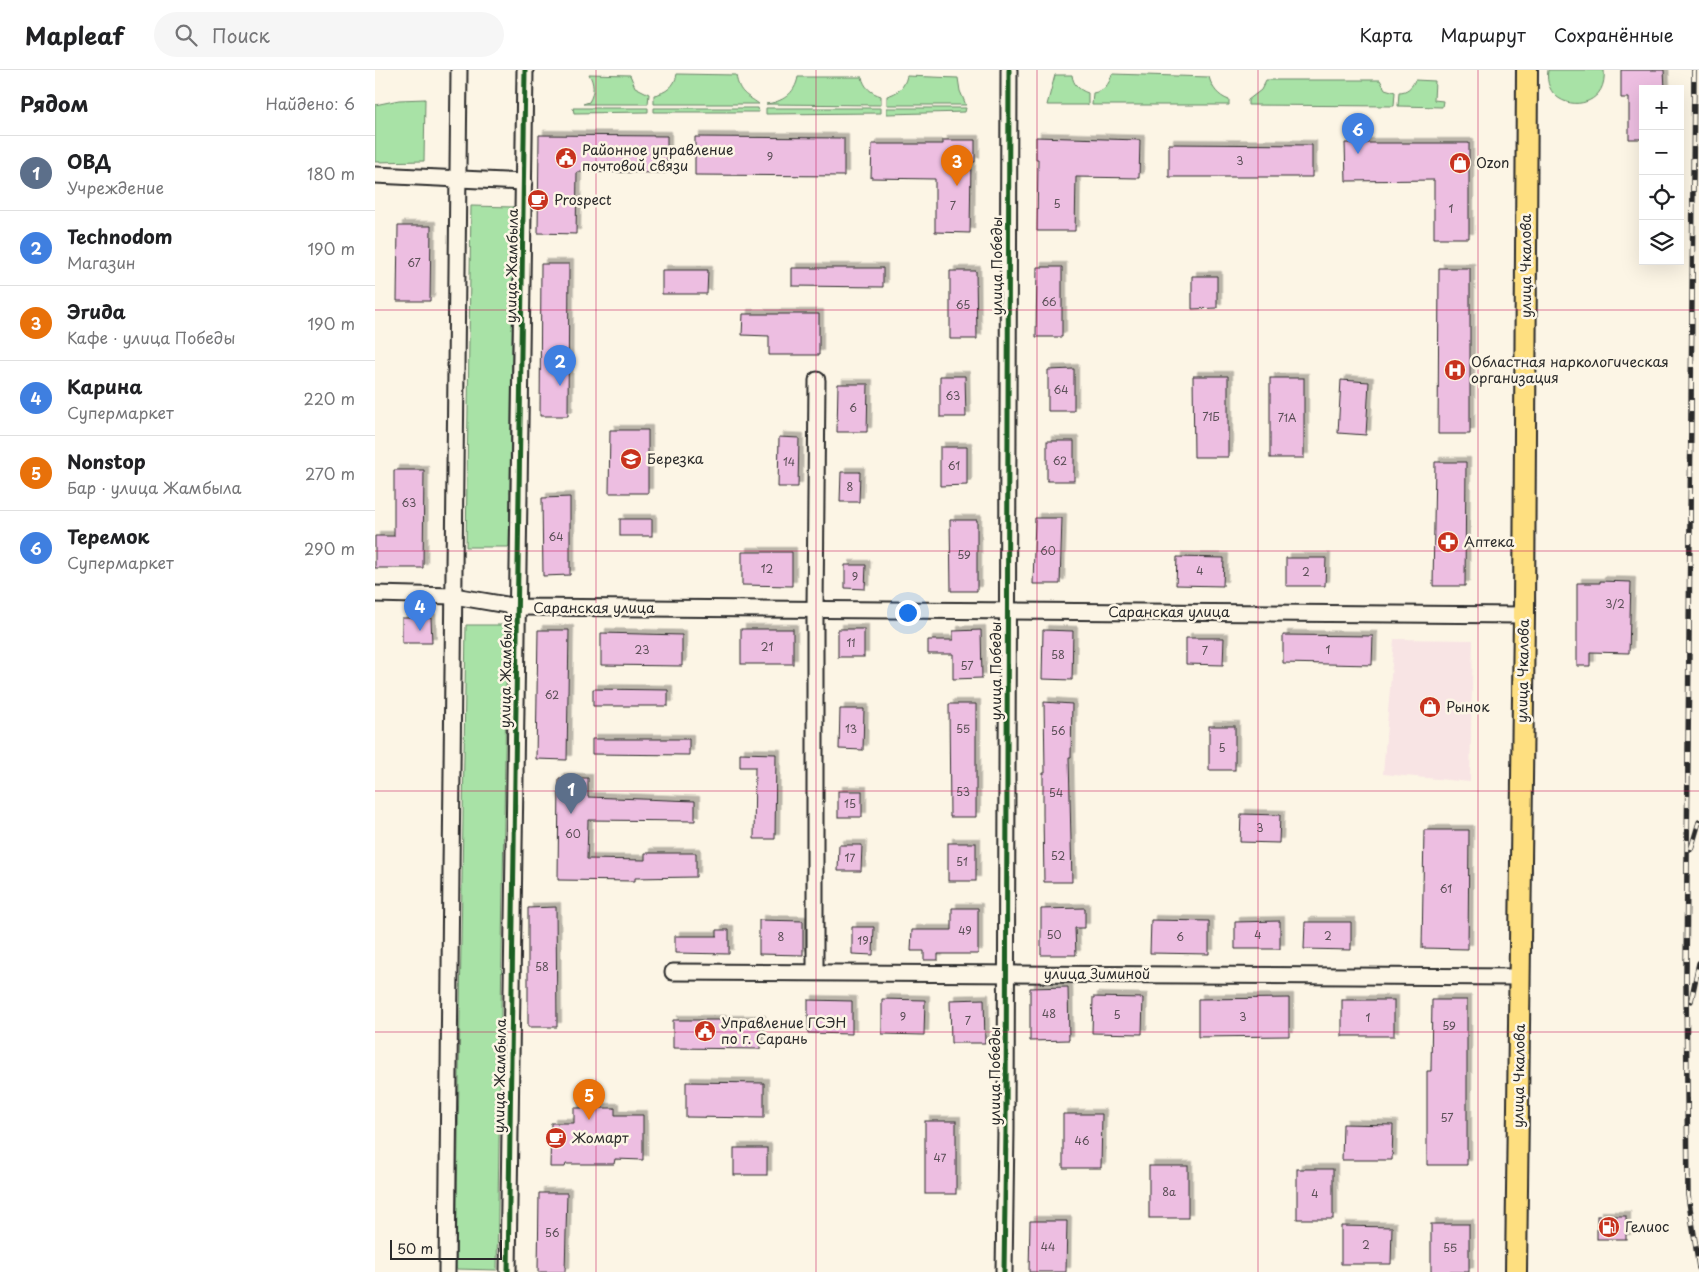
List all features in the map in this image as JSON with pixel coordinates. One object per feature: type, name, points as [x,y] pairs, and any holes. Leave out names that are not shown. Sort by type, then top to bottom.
[{"type":"main road","name":"улица Чкалова","points":[[1516,1272],[1524,615],[1527,70]]},
{"type":"street","points":[[447,1272],[459,70]]},
{"type":"street","name":"улица Жамбыла","points":[[508,1272],[525,70]]},
{"type":"street","name":"улица Победы","points":[[1004,1272],[1009,70]]},
{"type":"street","points":[[375,175],[524,182]]},
{"type":"street","points":[[815,972],[817,380]]},
{"type":"street","name":"Саранская улица","points":[[375,594],[454,596],[518,607],[1524,615]]},
{"type":"street","name":"улица Зиминой","points":[[673,972],[1520,977]]},
{"type":"shaded area","name":"Рынок","points":[[1394,639],[1473,640],[1470,782],[1383,774]]},
{"type":"green space","points":[[1548,70],[1604,70],[1603,85],[1596,95],[1587,102],[1575,103],[1564,101],[1555,95],[1549,84]]},
{"type":"green space","points":[[589,74],[630,75],[635,87],[649,94],[648,104],[583,104],[589,102],[593,91],[593,84]]},
{"type":"green space","points":[[677,74],[736,75],[741,90],[759,104],[654,104],[654,95],[662,93],[669,88]]},
{"type":"green space","points":[[1112,74],[1209,77],[1216,91],[1229,100],[1229,105],[1092,105],[1093,93],[1106,87]]},
{"type":"green space","points":[[1055,75],[1072,75],[1077,86],[1088,93],[1088,105],[1047,105]]},
{"type":"green space","points":[[907,76],[958,78],[960,91],[966,105],[887,105],[887,96],[900,89]]},
{"type":"green space","points":[[798,77],[862,77],[864,84],[869,89],[881,96],[881,105],[766,104],[787,96],[794,88]]},
{"type":"green space","points":[[1266,80],[1380,80],[1385,89],[1395,92],[1394,106],[1248,105],[1248,100],[1261,90]]},
{"type":"green space","points":[[1415,80],[1435,81],[1434,100],[1443,101],[1442,107],[1398,106],[1399,92],[1409,89]]},
{"type":"green space","points":[[425,99],[424,161],[375,162],[375,105],[399,100]]},
{"type":"green space","points":[[573,108],[648,108],[648,112],[574,113]]},
{"type":"green space","points":[[654,108],[758,108],[759,112],[654,112]]},
{"type":"green space","points":[[766,108],[881,108],[881,113],[766,114]]},
{"type":"green space","points":[[887,108],[966,108],[965,112],[887,114]]},
{"type":"green space","points":[[471,206],[514,207],[509,547],[466,547]]},
{"type":"green space","points":[[466,625],[507,625],[497,1270],[456,1269]]},
{"type":"building","points":[[1621,70],[1664,70],[1665,85],[1639,85],[1639,139],[1629,139],[1629,98],[1621,98]]},
{"type":"building","points":[[539,135],[667,136],[667,173],[577,172],[576,234],[538,233]]},
{"type":"building","points":[[695,137],[844,138],[844,176],[695,175]]},
{"type":"building","points":[[1036,137],[1140,140],[1139,178],[1076,177],[1075,231],[1037,231],[1038,159],[1036,159]]},
{"type":"building","points":[[943,140],[975,140],[975,162],[971,162],[970,233],[935,232],[935,179],[871,178],[872,144],[943,144]]},
{"type":"building","points":[[1345,143],[1469,143],[1469,238],[1434,238],[1434,180],[1346,181]]},
{"type":"building","points":[[1169,144],[1312,145],[1312,177],[1169,177]]},
{"type":"building","points":[[398,226],[431,226],[430,301],[397,301]]},
{"type":"building","points":[[541,264],[569,264],[568,416],[540,416]]},
{"type":"building","points":[[1037,267],[1062,267],[1062,337],[1036,337]]},
{"type":"building","points":[[792,268],[883,268],[883,287],[792,286]]},
{"type":"building","points":[[1439,268],[1470,268],[1470,434],[1438,434]]},
{"type":"building","points":[[662,270],[708,270],[707,294],[662,294]]},
{"type":"building","points":[[950,271],[976,271],[977,339],[950,339]]},
{"type":"building","points":[[1192,276],[1217,276],[1217,308],[1192,309]]},
{"type":"building","points":[[743,314],[819,314],[819,355],[769,355],[769,336],[742,335]]},
{"type":"building","points":[[1074,369],[1074,411],[1048,411],[1048,370]]},
{"type":"building","points":[[940,376],[965,376],[966,417],[940,417]]},
{"type":"building","points":[[1193,376],[1228,376],[1228,457],[1194,457]]},
{"type":"building","points":[[1270,378],[1304,378],[1304,458],[1270,458]]},
{"type":"building","points":[[1341,380],[1369,382],[1366,435],[1338,433]]},
{"type":"building","points":[[838,384],[868,384],[867,432],[837,432]]},
{"type":"building","points":[[610,430],[648,430],[648,493],[609,493]]},
{"type":"building","points":[[779,437],[799,438],[798,487],[778,487]]},
{"type":"building","points":[[1047,441],[1074,441],[1074,481],[1047,481]]},
{"type":"building","points":[[940,447],[967,447],[967,485],[940,486]]},
{"type":"building","points":[[1435,462],[1466,462],[1465,586],[1433,586]]},
{"type":"building","points":[[394,470],[424,470],[423,568],[375,568],[375,536],[394,536]]},
{"type":"building","points":[[841,472],[860,472],[859,502],[840,502]]},
{"type":"building","points":[[570,497],[570,575],[543,576],[542,498]]},
{"type":"building","points":[[1035,518],[1062,518],[1060,584],[1033,584]]},
{"type":"building","points":[[620,519],[652,519],[652,536],[620,536]]},
{"type":"building","points":[[950,520],[977,520],[977,591],[951,591]]},
{"type":"building","points":[[742,552],[792,552],[792,586],[742,585]]},
{"type":"building","points":[[1177,557],[1224,558],[1223,586],[1176,585]]},
{"type":"building","points":[[1286,558],[1326,558],[1325,586],[1286,586]]},
{"type":"building","points":[[845,565],[866,565],[865,589],[845,588]]},
{"type":"building","points":[[1600,581],[1631,582],[1629,653],[1590,652],[1590,666],[1577,666],[1577,583],[1600,583]]},
{"type":"building","points":[[402,618],[431,618],[432,643],[402,643]]},
{"type":"building","points":[[741,629],[793,629],[793,664],[741,664]]},
{"type":"building","points":[[838,629],[864,629],[864,657],[838,657]]},
{"type":"building","points":[[538,630],[569,630],[567,760],[536,759]]},
{"type":"building","points":[[981,630],[982,678],[953,679],[953,654],[928,654],[928,640],[953,640],[953,631]]},
{"type":"building","points":[[1043,630],[1073,631],[1072,680],[1042,679]]},
{"type":"building","points":[[601,633],[682,635],[682,666],[601,665]]},
{"type":"building","points":[[1283,635],[1373,636],[1372,665],[1283,663]]},
{"type":"building","points":[[1186,638],[1224,638],[1223,665],[1186,664]]},
{"type":"building","points":[[593,689],[668,690],[668,706],[593,706]]},
{"type":"building","points":[[1044,702],[1072,704],[1071,757],[1069,757],[1072,882],[1044,882]]},
{"type":"building","points":[[949,704],[976,704],[976,817],[950,817]]},
{"type":"building","points":[[840,709],[864,709],[863,750],[839,749]]},
{"type":"building","points":[[1209,726],[1235,726],[1235,770],[1209,770]]},
{"type":"building","points":[[592,739],[689,739],[689,755],[592,754]]},
{"type":"building","points":[[740,753],[776,754],[775,839],[754,839],[755,767],[740,767]]},
{"type":"building","points":[[559,778],[588,778],[588,797],[695,801],[695,821],[588,820],[587,859],[645,860],[645,853],[696,853],[696,877],[635,878],[635,881],[558,880]]},
{"type":"building","points":[[838,791],[862,791],[862,817],[838,817]]},
{"type":"building","points":[[1241,814],[1280,815],[1279,843],[1240,842]]},
{"type":"building","points":[[1424,830],[1469,830],[1468,949],[1422,948]]},
{"type":"building","points":[[948,843],[976,843],[976,881],[948,881]]},
{"type":"building","points":[[839,845],[862,845],[861,871],[838,871]]},
{"type":"building","points":[[556,907],[557,1027],[528,1027],[528,908]]},
{"type":"building","points":[[952,908],[978,908],[978,954],[938,954],[938,960],[924,960],[924,951],[911,951],[912,930],[952,930]]},
{"type":"building","points":[[1085,908],[1085,928],[1075,928],[1076,955],[1041,955],[1041,909]]},
{"type":"building","points":[[759,920],[803,921],[803,955],[759,954]]},
{"type":"building","points":[[1151,920],[1209,921],[1209,954],[1150,953]]},
{"type":"building","points":[[1280,921],[1280,949],[1235,949],[1235,922]]},
{"type":"building","points":[[1305,922],[1351,922],[1351,950],[1304,949]]},
{"type":"building","points":[[852,927],[874,927],[873,955],[852,954]]},
{"type":"building","points":[[717,930],[729,930],[729,954],[675,953],[675,936],[717,936]]},
{"type":"building","points":[[1068,987],[1069,1040],[1030,1041],[1030,988]]},
{"type":"building","points":[[1093,997],[1143,998],[1142,1034],[1092,1033]]},
{"type":"building","points":[[1289,998],[1289,1036],[1198,1037],[1198,999]]},
{"type":"building","points":[[882,999],[925,1000],[924,1035],[882,1034]]},
{"type":"building","points":[[984,999],[985,1043],[951,1043],[950,1000]]},
{"type":"building","points":[[808,1000],[852,1001],[852,1034],[808,1033]]},
{"type":"building","points":[[1342,1000],[1394,1000],[1394,1036],[1342,1036]]},
{"type":"building","points":[[1432,1000],[1467,1000],[1467,1165],[1427,1165],[1427,1071],[1431,1071]]},
{"type":"building","points":[[673,1020],[761,1020],[760,1049],[673,1048]]},
{"type":"building","points":[[686,1082],[764,1083],[764,1118],[686,1117]]},
{"type":"building","points":[[574,1108],[615,1108],[615,1115],[643,1115],[643,1160],[615,1159],[614,1164],[566,1164],[565,1167],[550,1167],[551,1123],[574,1123]]},
{"type":"building","points":[[1063,1114],[1102,1114],[1101,1168],[1063,1168]]},
{"type":"building","points":[[925,1121],[956,1121],[956,1194],[925,1194]]},
{"type":"building","points":[[1343,1124],[1393,1125],[1392,1160],[1342,1160]]},
{"type":"building","points":[[734,1148],[767,1148],[767,1175],[734,1175]]},
{"type":"building","points":[[1149,1166],[1188,1166],[1188,1218],[1149,1218]]},
{"type":"building","points":[[1297,1169],[1333,1169],[1333,1219],[1297,1219]]},
{"type":"building","points":[[539,1193],[567,1193],[565,1272],[538,1272]]},
{"type":"building","points":[[1597,1216],[1626,1216],[1626,1239],[1597,1239]]},
{"type":"building","points":[[1030,1221],[1067,1221],[1066,1272],[1029,1272]]},
{"type":"building","points":[[1431,1224],[1469,1224],[1469,1272],[1431,1272]]},
{"type":"building","points":[[1341,1226],[1392,1227],[1391,1264],[1341,1264]]},
{"type":"railway","points":[[1694,70],[1686,979],[1688,1195],[1699,1268]]},
{"type":"railway","points":[[1691,849],[1699,822]]},
{"type":"railway","points":[[1691,1001],[1699,963]]},
{"type":"cycle path","points":[[508,1272],[525,70]]},
{"type":"cycle path","points":[[1004,1272],[1009,70]]},
{"type":"place","name":"Теремок","points":[[1358,154]]},
{"type":"place","name":"Районное управление почтовой связи","points":[[566,158]]},
{"type":"place","name":"Ozon","points":[[1460,163]]},
{"type":"place","name":"Эгида","points":[[957,186]]},
{"type":"place","name":"Prospect","points":[[538,200]]},
{"type":"place","name":"Областная наркологическая организация","points":[[1455,370]]},
{"type":"place","name":"Technodom","points":[[560,386]]},
{"type":"place","name":"Березка","points":[[631,459]]},
{"type":"place","name":"Аптека","points":[[1448,542]]},
{"type":"place","name":"Карина","points":[[420,631]]},
{"type":"place","name":"Рынок","points":[[1430,707]]},
{"type":"place","name":"ОВД","points":[[571,814]]},
{"type":"place","name":"Управление ГСЭН по г. Сарань","points":[[705,1031]]},
{"type":"place","name":"Nonstop","points":[[589,1120]]},
{"type":"place","name":"Жомарт","points":[[556,1138]]},
{"type":"place","name":"Гелиос","points":[[1609,1227]]}]
